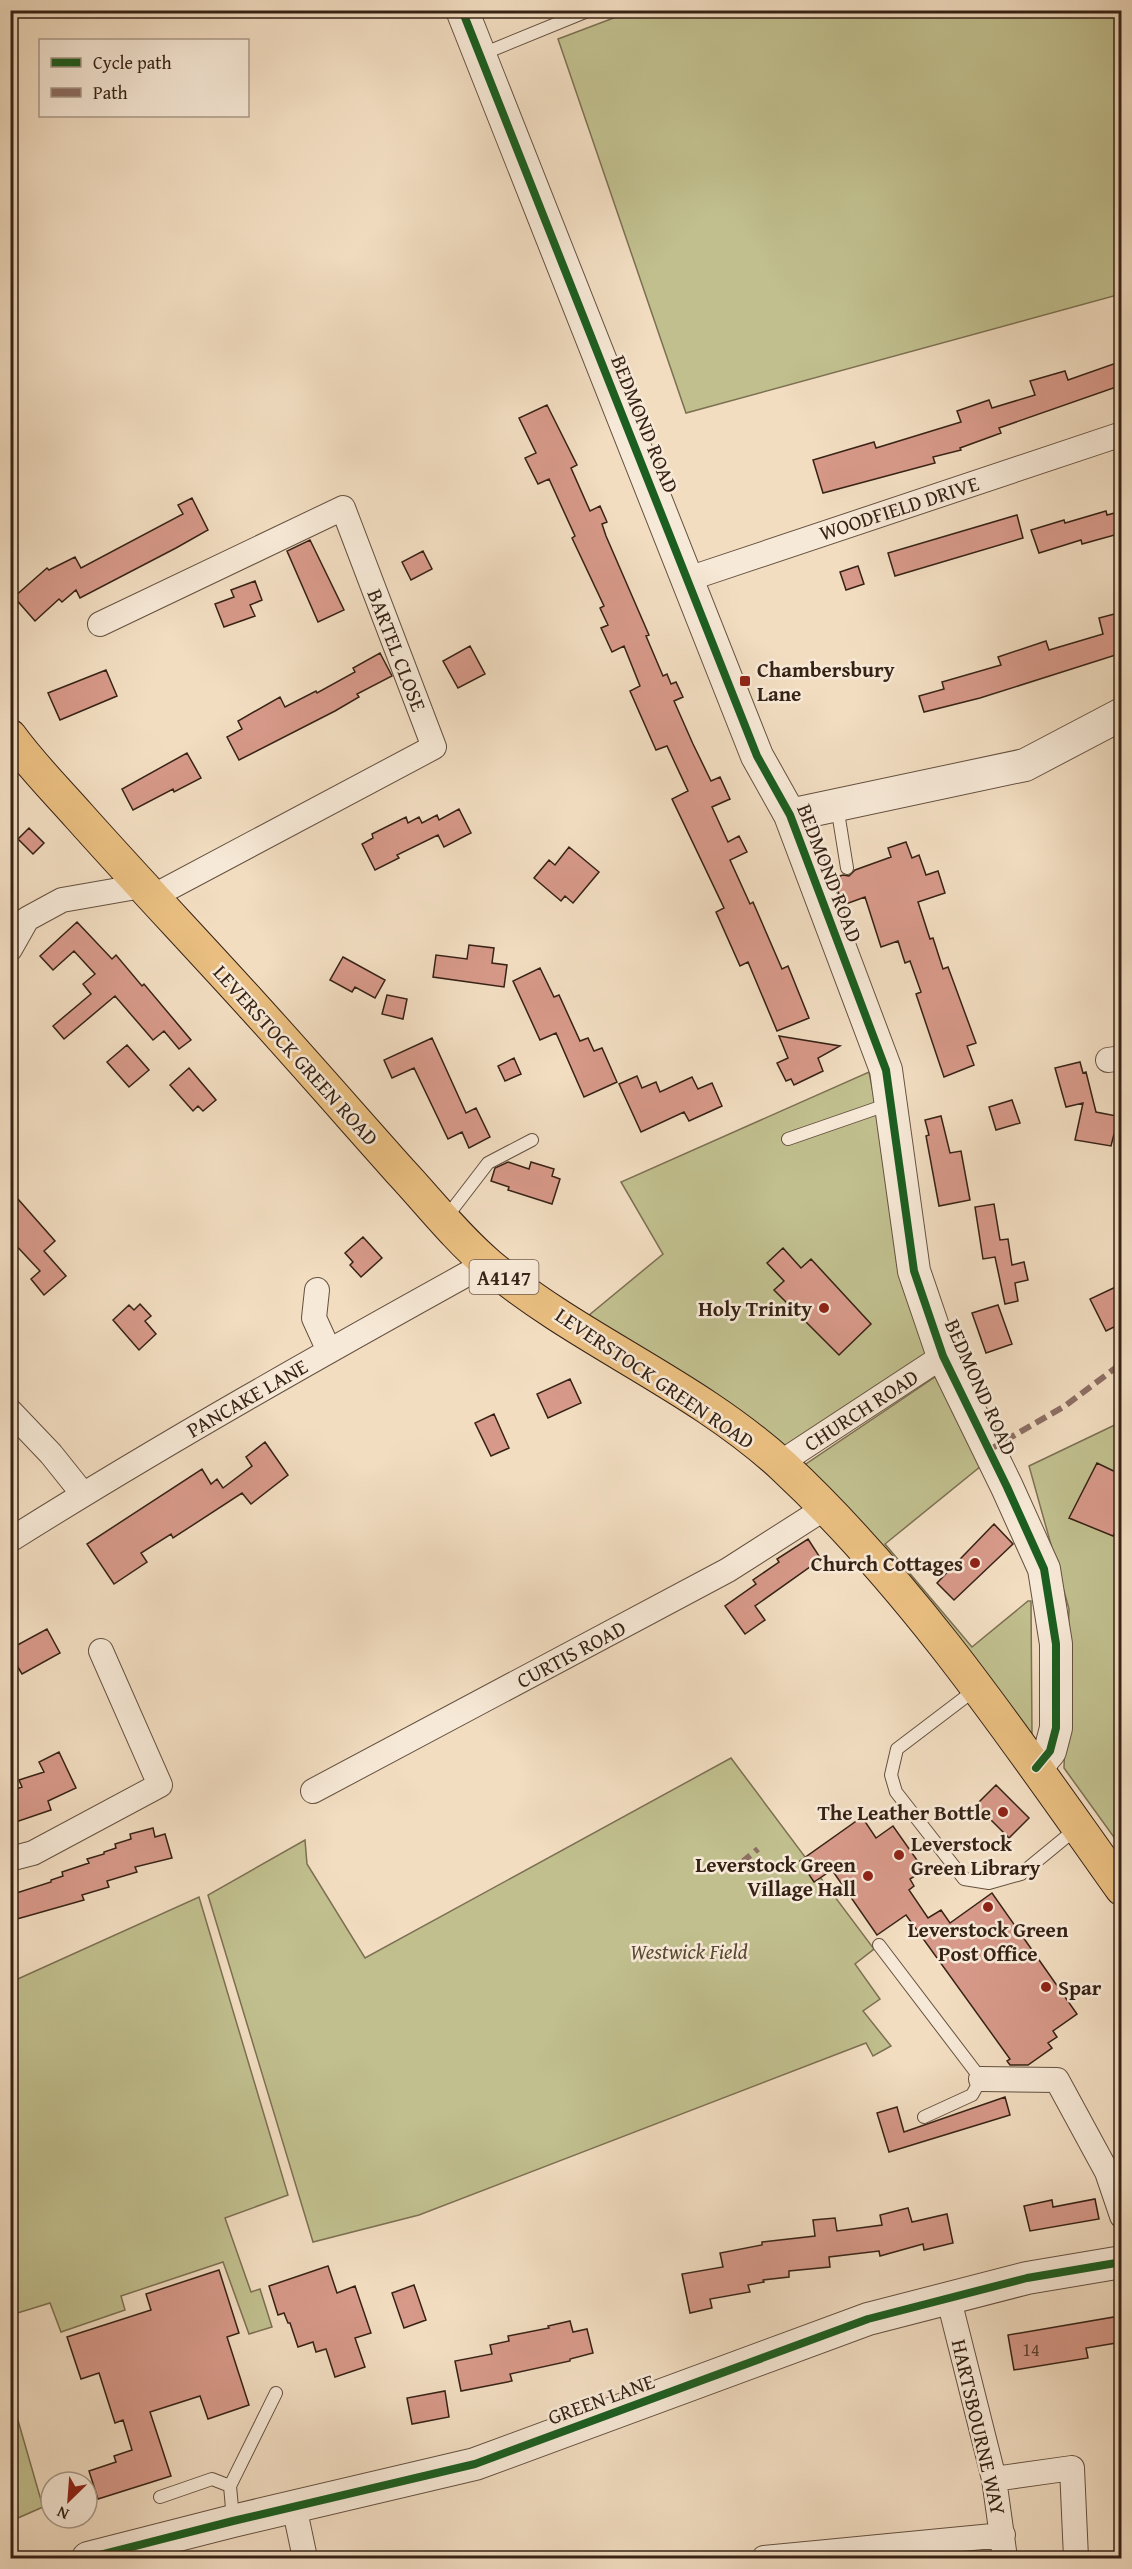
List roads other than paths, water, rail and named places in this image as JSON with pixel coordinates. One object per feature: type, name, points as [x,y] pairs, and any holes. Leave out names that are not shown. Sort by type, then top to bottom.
[{"type":"main road","name":"LEVERSTOCK GREEN ROAD","points":[[10,736],[147,892],[445,1220],[487,1263],[530,1296],[725,1420],[780,1464],[825,1508],[896,1586],[977,1688],[1122,1889]]},
{"type":"street","name":"BEDMOND ROAD","points":[[462,10],[757,756],[789,815],[886,1070],[914,1271],[943,1356],[1044,1569],[1056,1644],[1056,1728],[1050,1751],[1036,1768]]},
{"type":"street","name":"WOODFIELD DRIVE","points":[[688,579],[1116,436]]},
{"type":"street","name":"BARTEL CLOSE","points":[[100,624],[343,507],[434,747],[147,892]]},
{"type":"street","points":[[789,815],[1025,765],[1122,714]]},
{"type":"street","points":[[12,942],[27,919],[62,900],[147,892]]},
{"type":"street","name":"PANCAKE LANE","points":[[10,1540],[83,1494],[328,1351],[487,1263]]},
{"type":"street","points":[[317,1290],[314,1318],[328,1351]]},
{"type":"street","name":"CHURCH ROAD","points":[[780,1464],[943,1356]]},
{"type":"street","points":[[10,1411],[51,1454],[83,1494]]},
{"type":"street","name":"CURTIS ROAD","points":[[313,1791],[728,1570],[825,1508]]},
{"type":"street","points":[[10,1859],[33,1853],[160,1785],[101,1651]]},
{"type":"street","points":[[981,2079],[1057,2080],[1107,2172],[1122,2216]]},
{"type":"street","name":"GREEN LANE","points":[[88,2559],[294,2506],[475,2464],[852,2324],[948,2296],[1027,2278],[1122,2262]]},
{"type":"street","name":"HARTSBOURNE WAY","points":[[948,2296],[994,2479],[1005,2559]]},
{"type":"street","points":[[994,2479],[1072,2468],[1077,2559]]},
{"type":"street","points":[[294,2506],[304,2559]]},
{"type":"street","points":[[764,2559],[1003,2535]]},
{"type":"lane","points":[[479,55],[582,12]]},
{"type":"lane","points":[[837,805],[847,868]]},
{"type":"lane","points":[[788,1139],[891,1103]]},
{"type":"lane","points":[[445,1220],[488,1163],[532,1140]]},
{"type":"lane","points":[[977,1688],[897,1749],[891,1775],[896,1792],[964,1879],[989,1883],[1021,1874],[1077,1827]]},
{"type":"lane","points":[[879,1945],[981,2079],[972,2095],[924,2117]]},
{"type":"lane","points":[[233,2521],[230,2486],[276,2393]]},
{"type":"lane","points":[[160,2497],[212,2480],[230,2486]]},
{"type":"place","name":"Chambersbury Lane","points":[[745,681]]},
{"type":"place","name":"Holy Trinity","points":[[824,1308]]},
{"type":"place","name":"Church Cottages","points":[[975,1563]]},
{"type":"place","name":"The Leather Bottle","points":[[1003,1812]]},
{"type":"place","name":"Leverstock Green Library","points":[[899,1855]]},
{"type":"place","name":"Leverstock Green Village Hall","points":[[868,1876]]},
{"type":"place","name":"Leverstock Green Post Office","points":[[988,1907]]},
{"type":"place","name":"Spar","points":[[1046,1987]]},
{"type":"park label","name":"Westwick Field","points":[[689,1951]]}]
